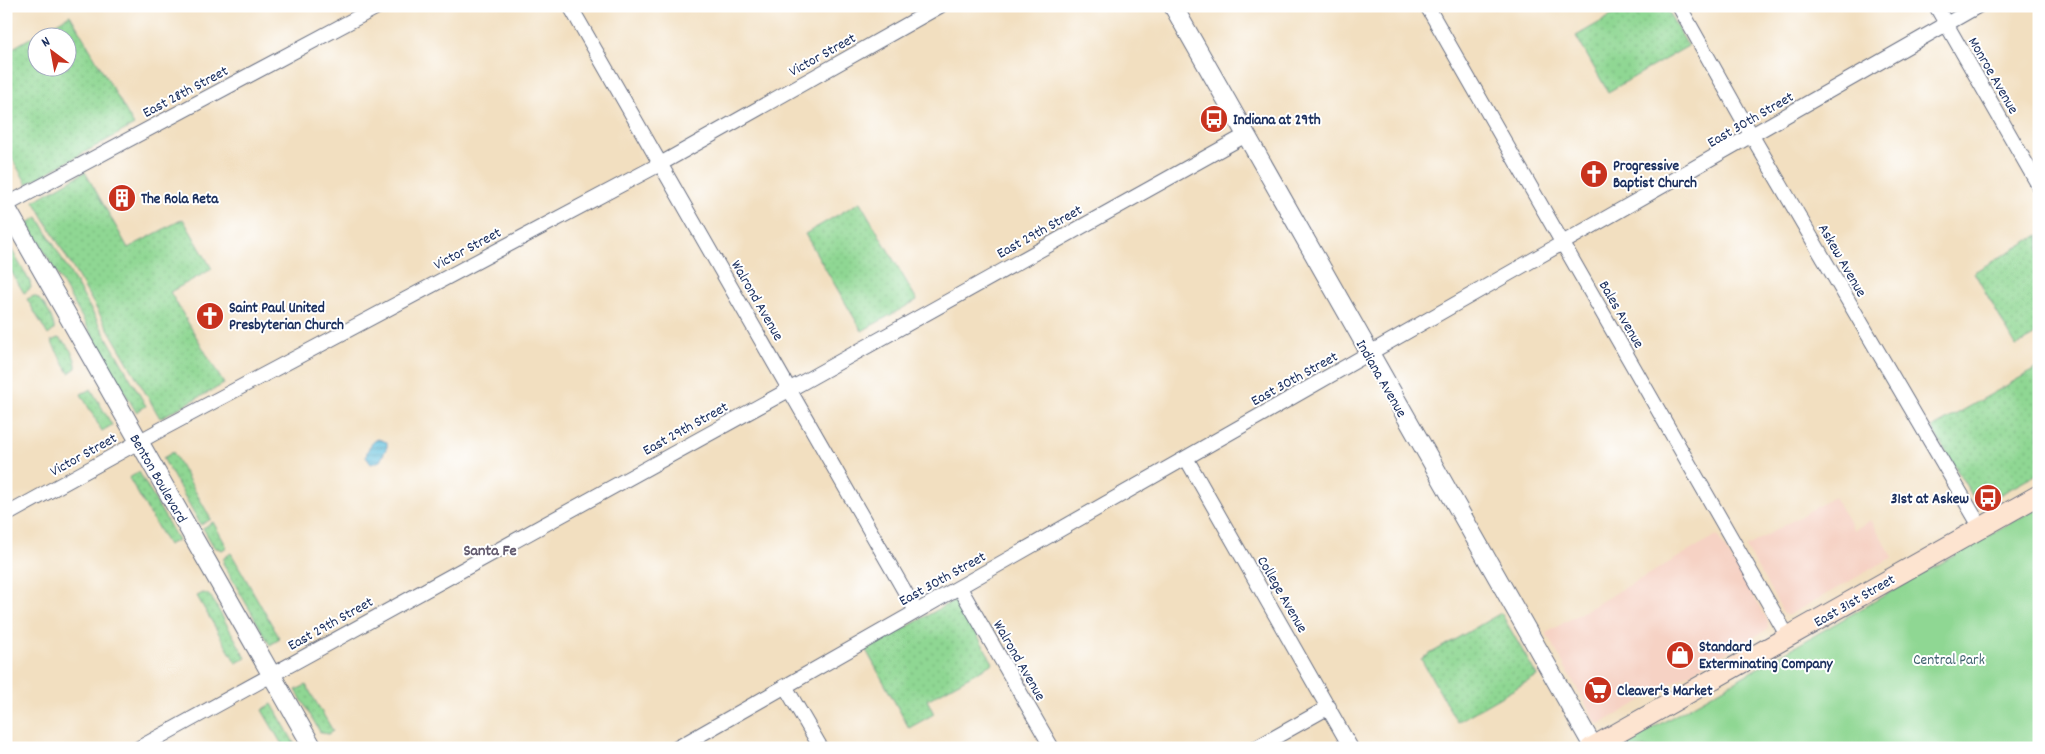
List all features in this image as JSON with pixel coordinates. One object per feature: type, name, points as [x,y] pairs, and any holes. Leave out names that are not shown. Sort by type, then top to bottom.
[{"type":"main road","name":"East 31st Street","points":[[1593,747],[2039,495]]},
{"type":"street","name":"East 28th Street","points":[[6,206],[379,6]]},
{"type":"street","name":"Walrond Avenue","points":[[570,6],[662,163],[916,611]]},
{"type":"street","name":"Victor Street","points":[[6,515],[139,441],[662,163],[940,6]]},
{"type":"street","name":"Indiana Avenue","points":[[1173,6],[1369,355],[1593,747]]},
{"type":"street","name":"Bales Avenue","points":[[1427,6],[1788,638]]},
{"type":"street","name":"Askew Avenue","points":[[1679,6],[1752,136],[1981,528]]},
{"type":"street","name":"Monroe Avenue","points":[[1936,6],[2039,186]]},
{"type":"street","name":"East 30th Street","points":[[677,748],[1978,6]]},
{"type":"street","name":"East 29th Street","points":[[139,748],[1246,135]]},
{"type":"street","name":"Benton Boulevard","points":[[6,206],[313,748]]},
{"type":"street","name":"College Avenue","points":[[1186,458],[1351,748]]},
{"type":"street","name":"Walrond Avenue","points":[[960,588],[1052,748]]},
{"type":"street","points":[[786,686],[821,748]]},
{"type":"street","points":[[1256,748],[1329,707]]},
{"type":"shaded area","points":[[1834,497],[1854,530],[1871,520],[1893,557],[1787,616],[1746,547]]},
{"type":"shaded area","points":[[1717,535],[1768,621],[1768,629],[1602,723],[1597,724],[1546,633]]},
{"type":"green space","points":[[1628,6],[1665,6],[1688,46],[1608,92],[1576,36]]},
{"type":"green space","points":[[70,15],[78,28],[48,28]]},
{"type":"green space","points":[[78,29],[134,125],[27,184],[6,148],[6,52],[28,39],[28,78],[78,78]]},
{"type":"green space","points":[[85,172],[128,248],[183,219],[212,269],[170,292],[224,384],[160,418],[34,201]]},
{"type":"green space","points":[[860,202],[917,300],[862,331],[805,234]]},
{"type":"green space","points":[[38,217],[146,406],[136,412],[28,223]]},
{"type":"green space","points":[[2039,235],[2039,333],[2016,346],[1974,272]]},
{"type":"green space","points":[[6,240],[30,282],[31,288],[24,293],[6,263]]},
{"type":"green space","points":[[34,296],[45,305],[53,321],[54,330],[48,335],[27,299]]},
{"type":"green space","points":[[58,338],[68,347],[75,360],[76,368],[69,373],[51,341]]},
{"type":"green space","points":[[2039,367],[2039,473],[1981,505],[1977,504],[1932,428]]},
{"type":"green space","points":[[91,389],[112,425],[102,431],[81,394]]},
{"type":"green space","points":[[173,452],[211,519],[201,525],[163,458]]},
{"type":"green space","points":[[139,472],[178,540],[168,545],[129,478]]},
{"type":"green space","name":"Central Park","points":[[2039,507],[2039,748],[1618,748]]},
{"type":"green space","points":[[213,522],[227,547],[222,550],[214,547],[203,528]]},
{"type":"green space","points":[[231,553],[280,639],[270,645],[223,563],[224,558]]},
{"type":"green space","points":[[203,593],[211,597],[246,658],[236,663],[197,596]]},
{"type":"green space","points":[[953,601],[959,602],[993,663],[927,700],[934,714],[909,728],[866,650]]},
{"type":"green space","points":[[1501,613],[1537,676],[1457,722],[1421,659]]},
{"type":"green space","points":[[306,685],[333,731],[328,734],[320,732],[296,690]]},
{"type":"green space","points":[[272,704],[294,743],[294,748],[284,748],[262,710]]},
{"type":"water","points":[[378,439],[387,442],[387,447],[380,461],[371,464],[366,457],[368,449]]},
{"type":"place","name":"Indiana at 29th","points":[[1214,119]]},
{"type":"place","name":"Progressive Baptist Church","points":[[1594,174]]},
{"type":"place","name":"The Rola Reta","points":[[122,198]]},
{"type":"place","name":"Saint Paul United Presbyterian Church","points":[[210,316]]},
{"type":"place","name":"31st at Askew","points":[[1988,498]]},
{"type":"place","name":"Standard Exterminating Company","points":[[1680,655]]},
{"type":"place","name":"Cleaver's Market","points":[[1598,690]]},
{"type":"district","name":"Santa Fe","points":[[490,549]]}]
